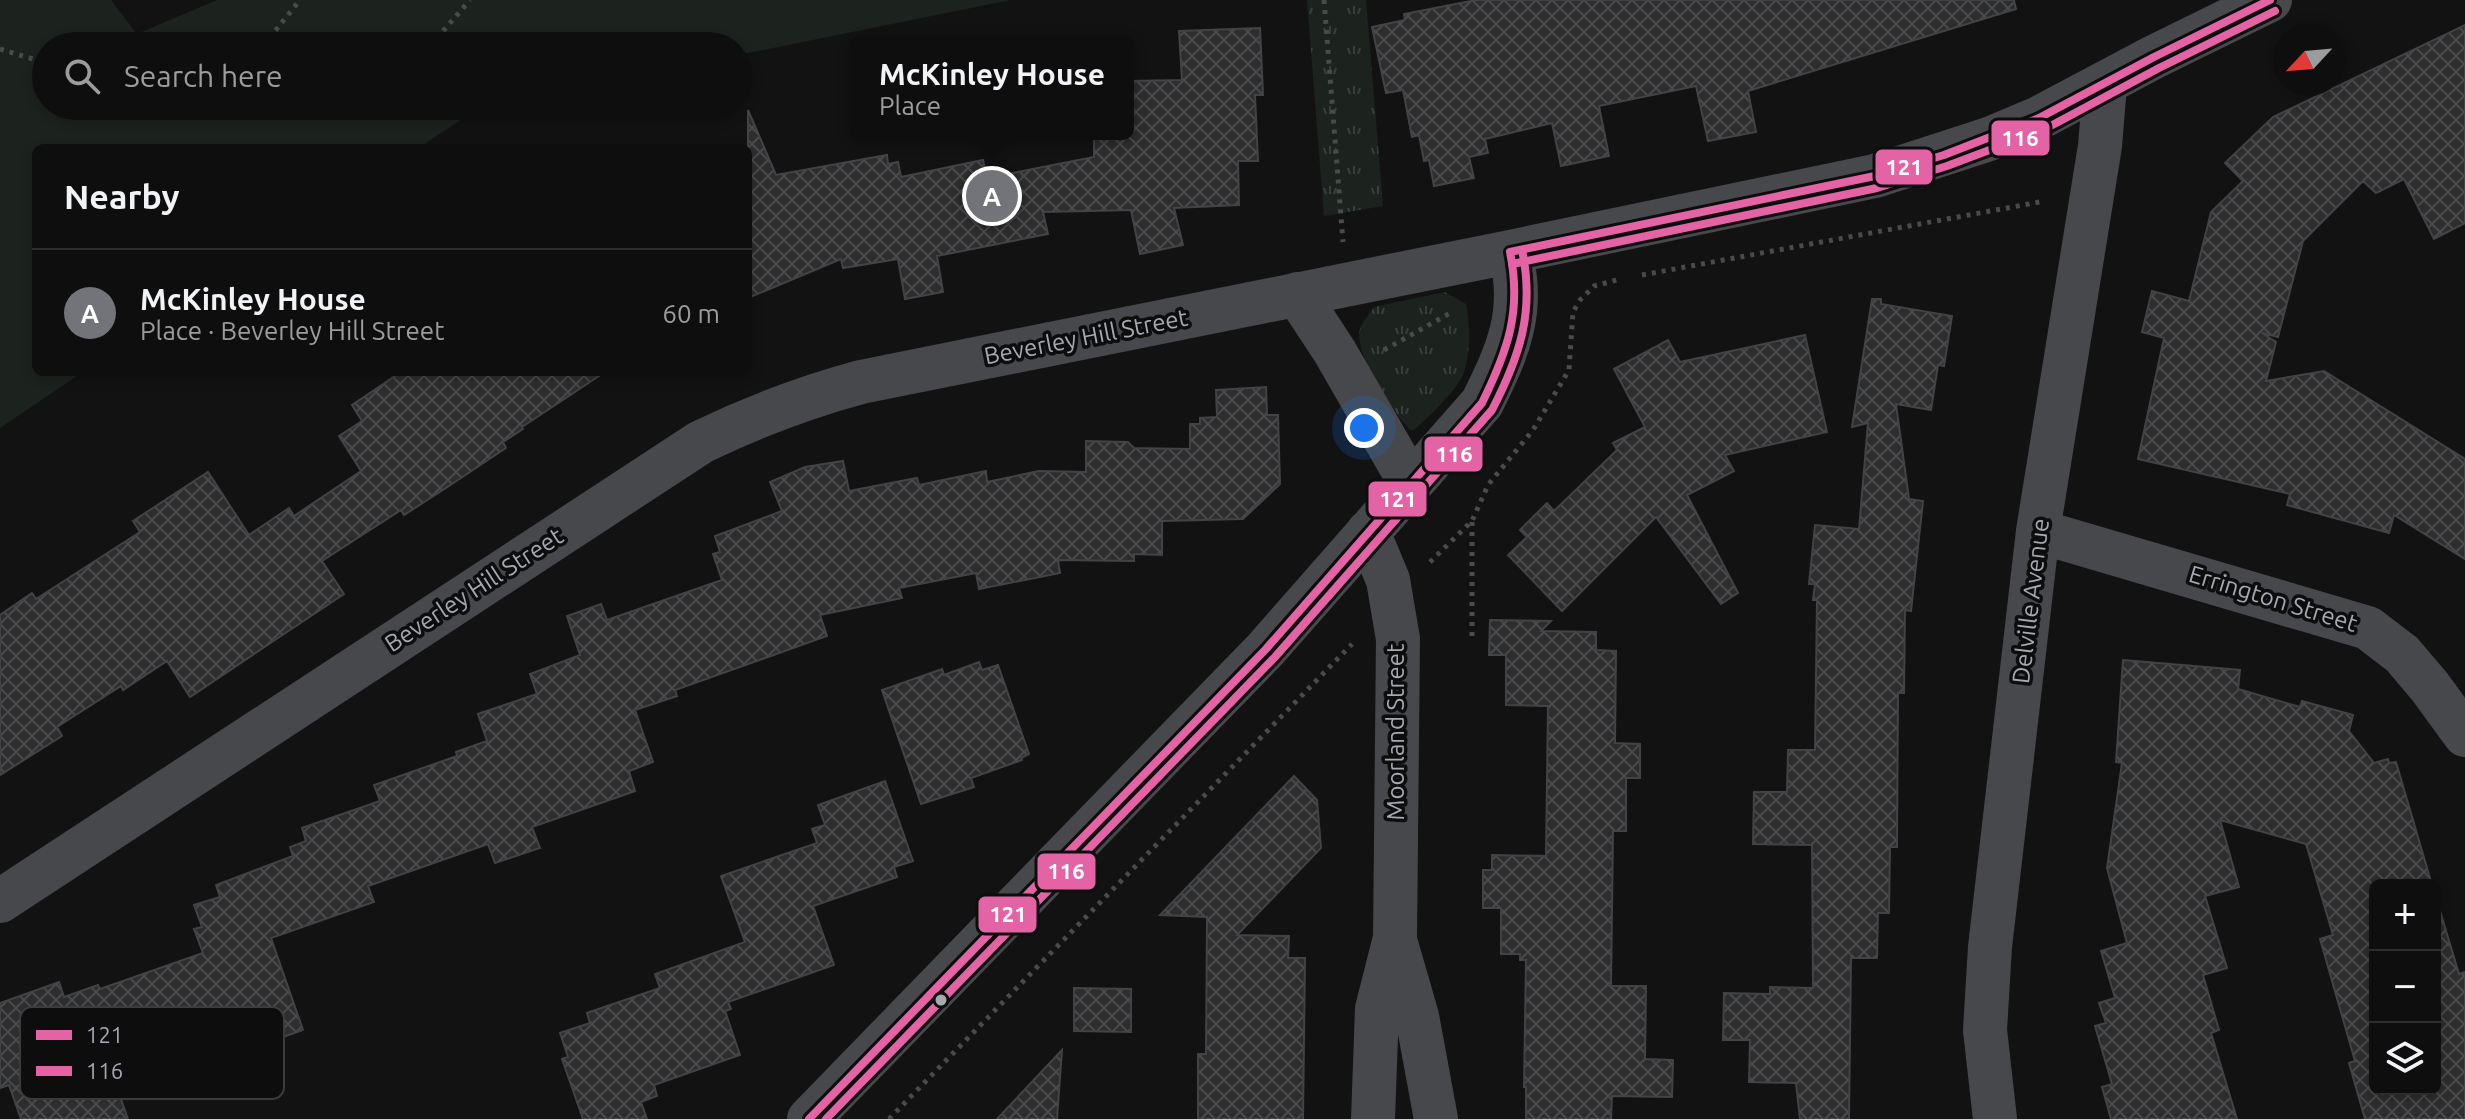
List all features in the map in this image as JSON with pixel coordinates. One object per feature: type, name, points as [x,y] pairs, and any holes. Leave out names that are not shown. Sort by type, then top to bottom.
[{"type":"street","name":"Beverley Hill Street","points":[[0,901],[701,442],[755,416],[809,396],[861,382],[1875,176],[1989,139],[2105,85],[2154,57],[2270,0]]},
{"type":"street","name":"Delville Avenue","points":[[1995,1119],[1985,1030],[1990,947],[2038,531],[2100,146],[2105,85]]},
{"type":"street","points":[[809,1119],[1266,649],[1482,403],[1502,363],[1518,304],[1517,277],[1510,252]]},
{"type":"street","points":[[1297,294],[1335,352],[1411,484]]},
{"type":"street","name":"Errington Street","points":[[2038,531],[2368,628],[2402,654],[2465,735]]},
{"type":"street","name":"Moorland Street","points":[[1368,532],[1388,580],[1398,639],[1395,938],[1377,1009],[1373,1119]]},
{"type":"street","name":"Moorland Street","points":[[1395,938],[1417,1016],[1436,1119]]},
{"type":"path","points":[[274,32],[300,0]]},
{"type":"path","points":[[442,32],[470,0]]},
{"type":"path","points":[[1324,0],[1343,245]]},
{"type":"path","points":[[0,49],[32,59]]},
{"type":"path","points":[[1636,276],[2024,206]]},
{"type":"path","points":[[1424,568],[1472,521],[1488,485],[1533,430],[1569,370],[1573,312],[1580,300],[1594,286],[1620,279]]},
{"type":"path","points":[[1565,310],[1573,312]]},
{"type":"path","points":[[1378,353],[1454,311]]},
{"type":"path","points":[[1472,521],[1472,641]]},
{"type":"path","points":[[889,1119],[1332,666]]},
{"type":"green space","points":[[0,0],[111,0],[135,32],[32,32],[32,120],[461,120],[424,144],[32,144],[32,376],[77,376],[0,428]]},
{"type":"green space","points":[[217,0],[1011,0],[752,52],[752,32],[142,32]]},
{"type":"green space","points":[[1307,0],[1366,0],[1383,206],[1324,216]]},
{"type":"green space","points":[[1445,292],[1466,304],[1469,340],[1466,367],[1448,396],[1412,431],[1395,412],[1369,368],[1359,340],[1360,329],[1374,307]]},
{"type":"building","points":[[1476,0],[2014,0],[2016,9],[1748,91],[1756,132],[1708,141],[1696,86],[1599,106],[1609,156],[1561,166],[1552,123],[1485,139],[1488,153],[1469,157],[1474,178],[1434,186],[1429,160],[1424,161],[1419,135],[1412,137],[1403,90],[1386,93],[1372,27],[1405,20],[1404,14]]},
{"type":"building","points":[[2465,25],[2465,223],[2434,239],[2404,179],[2376,193],[2363,181],[2303,241],[2278,337],[2262,333],[2276,342],[2266,381],[2324,371],[2465,459],[2465,559],[2394,515],[2389,533],[2287,505],[2290,494],[2138,459],[2164,338],[2142,332],[2152,291],[2189,301],[2211,212],[2243,181],[2225,163],[2273,117],[2317,96],[2345,96],[2345,82]]},
{"type":"building","points":[[1260,28],[1263,95],[1255,95],[1258,161],[1238,161],[1239,205],[1174,208],[1183,245],[1140,254],[1131,210],[1043,212],[1048,234],[937,256],[943,292],[905,299],[898,259],[843,268],[841,259],[752,296],[752,144],[748,144],[748,120],[752,119],[776,175],[887,155],[888,164],[898,162],[901,177],[983,160],[987,178],[1094,157],[1094,140],[1134,140],[1134,81],[1182,80],[1179,31]]},
{"type":"building","points":[[1872,299],[1881,299],[1881,304],[1952,316],[1944,366],[1938,365],[1931,410],[1896,404],[1909,499],[1923,501],[1911,611],[1905,610],[1904,693],[1898,693],[1897,847],[1890,847],[1889,913],[1878,913],[1877,958],[1851,958],[1849,1119],[1800,1119],[1796,1083],[1749,1082],[1750,1040],[1723,1040],[1724,993],[1770,994],[1770,987],[1813,988],[1812,845],[1753,844],[1754,792],[1787,792],[1788,750],[1815,750],[1817,600],[1813,600],[1815,584],[1809,584],[1815,525],[1859,529],[1868,423],[1852,427]]},
{"type":"building","points":[[1805,335],[1827,432],[1725,455],[1734,471],[1687,495],[1738,593],[1721,604],[1656,517],[1562,611],[1508,555],[1527,537],[1520,530],[1547,503],[1554,511],[1617,450],[1613,443],[1645,427],[1614,369],[1668,340],[1680,362]]},
{"type":"building","points":[[395,376],[599,376],[522,427],[503,442],[506,448],[404,515],[401,510],[322,561],[344,594],[190,697],[167,661],[57,727],[62,736],[0,775],[0,615],[32,593],[36,599],[140,532],[133,521],[208,472],[249,535],[289,508],[294,516],[361,471],[339,436],[362,421],[352,405]]},
{"type":"building","points":[[1266,387],[1267,415],[1278,415],[1280,484],[1243,519],[1162,521],[1162,555],[1134,554],[1134,561],[1058,560],[1060,573],[979,589],[976,573],[899,588],[902,598],[820,615],[827,636],[675,690],[677,696],[635,710],[653,762],[629,771],[635,791],[532,827],[540,848],[495,863],[488,844],[368,886],[374,902],[271,938],[303,1030],[284,1037],[284,1007],[20,1007],[20,1099],[121,1099],[128,1119],[21,1119],[9,1085],[0,1088],[0,1003],[59,982],[64,997],[98,985],[100,989],[203,953],[194,929],[202,927],[194,905],[220,897],[216,885],[293,856],[290,847],[306,841],[302,828],[380,801],[374,785],[457,756],[456,752],[487,741],[478,714],[537,694],[530,674],[580,655],[567,616],[601,604],[607,620],[722,580],[713,554],[720,552],[715,536],[782,511],[770,482],[805,467],[843,461],[849,491],[917,478],[919,485],[986,471],[987,482],[1039,471],[1086,472],[1086,441],[1128,442],[1134,448],[1190,449],[1190,424],[1200,424],[1200,418],[1217,417],[1216,390]]},
{"type":"building","points":[[1490,620],[1551,621],[1541,631],[1596,632],[1596,650],[1616,651],[1615,743],[1640,744],[1640,778],[1626,778],[1626,831],[1613,831],[1611,986],[1646,986],[1645,1059],[1673,1060],[1672,1097],[1612,1096],[1611,1119],[1526,1119],[1526,960],[1520,960],[1520,954],[1501,954],[1501,908],[1483,908],[1483,870],[1492,870],[1492,855],[1546,856],[1548,706],[1506,705],[1506,655],[1489,655]]},
{"type":"building","points":[[2123,660],[2240,670],[2238,689],[2300,707],[2302,701],[2353,715],[2349,731],[2374,763],[2388,759],[2389,763],[2396,762],[2430,879],[2369,879],[2369,1095],[2441,1095],[2441,914],[2459,974],[2465,972],[2465,1119],[2365,1119],[2349,1063],[2355,1061],[2320,939],[2333,935],[2306,844],[2220,820],[2239,887],[2205,896],[2227,968],[2203,975],[2219,1030],[2211,1033],[2237,1119],[2111,1119],[2102,1087],[2112,1084],[2095,1026],[2106,1023],[2099,1003],[2115,998],[2101,951],[2127,943],[2107,868],[2122,763],[2116,762]]},
{"type":"building","points":[[979,662],[982,670],[998,665],[1029,754],[1022,760],[971,778],[974,787],[921,804],[882,690],[942,669],[944,675]]},
{"type":"building","points":[[1294,776],[1317,800],[1321,848],[1237,935],[1289,936],[1288,958],[1305,958],[1303,1119],[1198,1119],[1198,1054],[1206,1054],[1207,917],[1160,915]]},
{"type":"building","points":[[885,781],[913,861],[894,867],[897,877],[813,906],[834,965],[728,1002],[731,1009],[725,1011],[740,1055],[654,1085],[657,1096],[641,1102],[647,1119],[583,1119],[562,1059],[568,1057],[560,1033],[590,1023],[587,1013],[660,988],[655,974],[745,942],[721,876],[817,843],[812,829],[825,825],[818,805]]},
{"type":"building","points":[[1074,988],[1131,989],[1131,1032],[1074,1031]]},
{"type":"building","points":[[1062,1050],[1057,1119],[997,1119]]},
{"type":"transit line","name":"121","points":[[1510,252],[1875,176],[1944,155],[2039,118],[2270,0]]},
{"type":"transit line","name":"116","points":[[1512,264],[1877,188],[1947,166],[2045,129],[2275,11]]},
{"type":"transit line","name":"116","points":[[826,1119],[1275,657],[1492,410],[1517,352],[1526,313],[1526,272],[1522,250]]},
{"type":"transit line","name":"121","points":[[809,1119],[1266,649],[1482,403],[1510,330],[1514,293],[1510,252]]},
{"type":"place","name":"McKinley House","points":[[992,196]]}]
